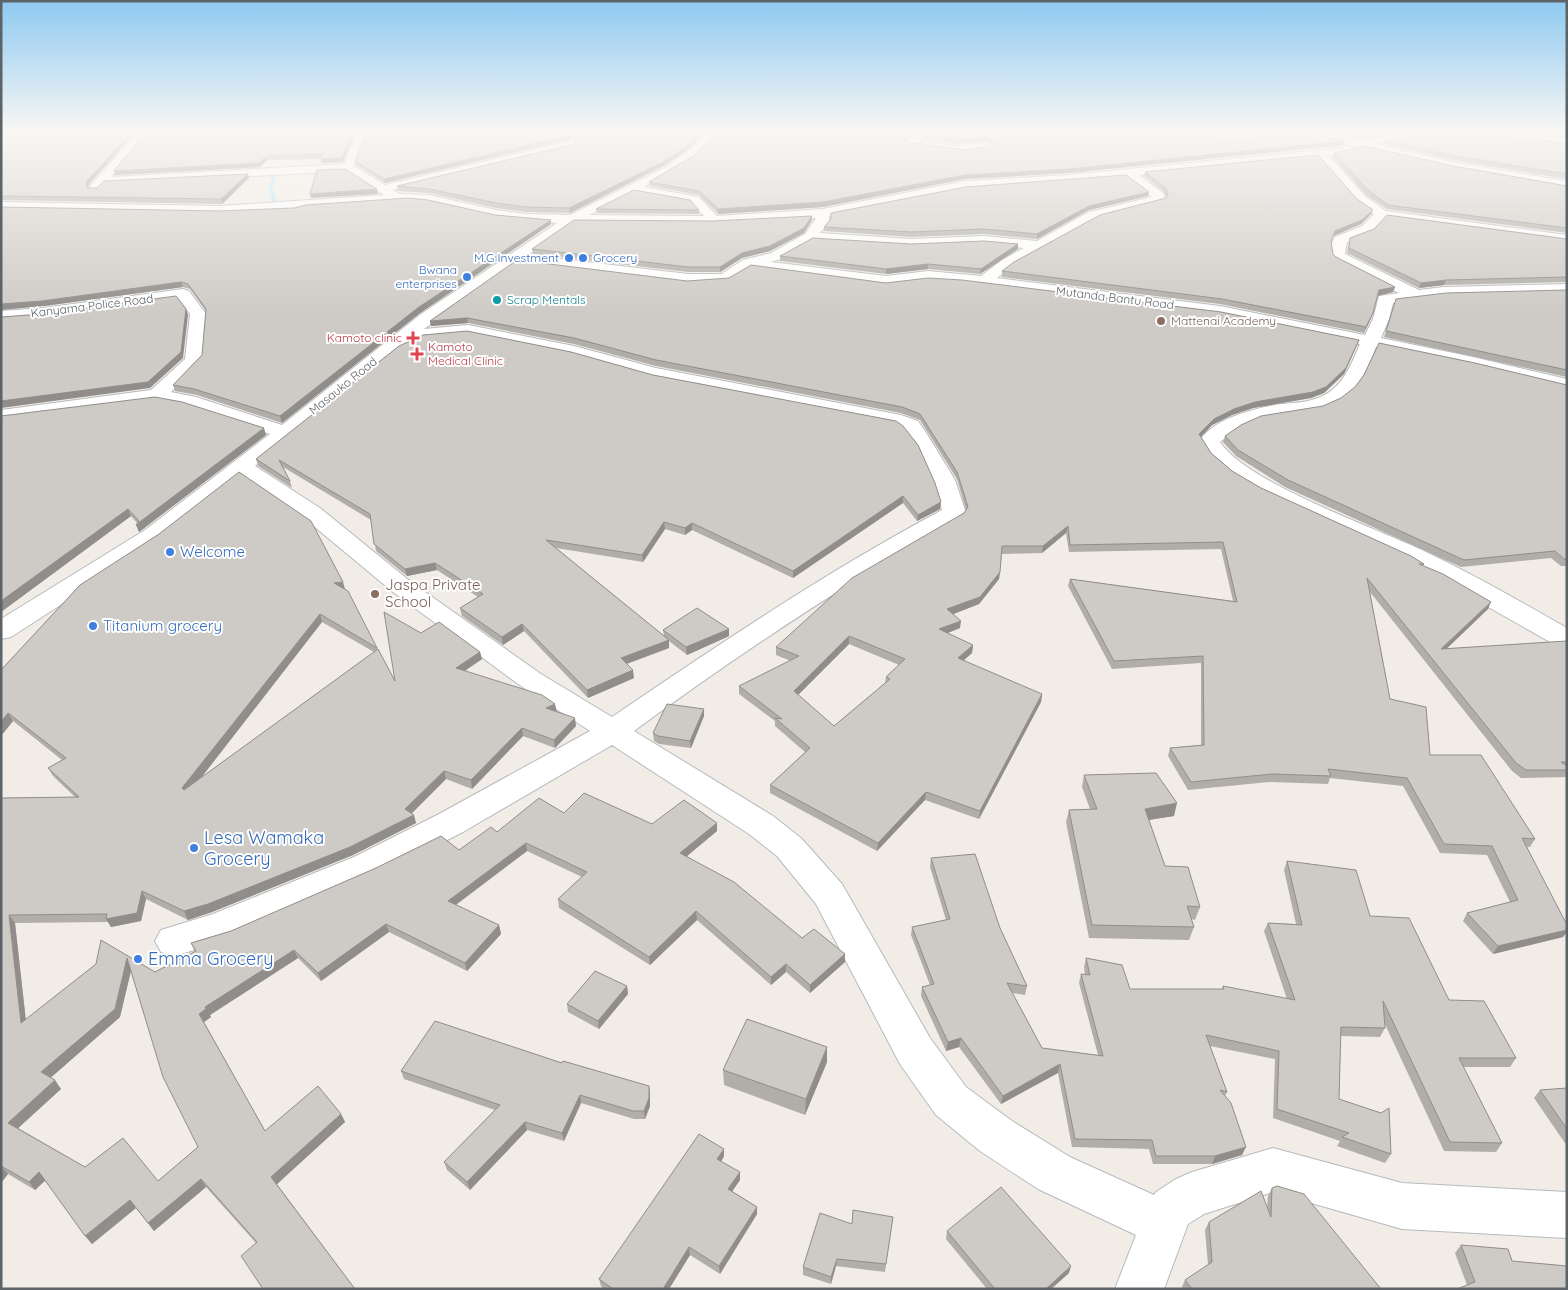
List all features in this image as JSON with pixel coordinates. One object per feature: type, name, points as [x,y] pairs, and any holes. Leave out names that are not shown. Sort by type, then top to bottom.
[{"type":"street","points":[[77,208],[90,193]]},
{"type":"street","points":[[389,193],[396,198]]},
{"type":"street","name":"Masauko Road","points":[[1,631],[153,535],[241,467],[421,322],[570,220],[626,193]]},
{"type":"street","points":[[658,193],[695,200],[708,211],[712,220]]},
{"type":"street","points":[[1,206],[198,210],[261,209],[396,198],[429,199],[512,217],[570,220],[712,220],[788,217],[823,213],[923,193]]},
{"type":"street","points":[[985,280],[1007,263],[1094,215],[1159,199],[1159,196],[1155,193]]},
{"type":"street","points":[[1356,193],[1382,214],[1567,239]]},
{"type":"street","points":[[514,258],[698,279],[724,278],[748,263],[776,256],[810,237],[822,222],[823,213]]},
{"type":"street","points":[[1382,214],[1367,229],[1340,240],[1338,254],[1348,262],[1392,281],[1414,294]]},
{"type":"street","points":[[810,237],[911,244],[984,240],[1039,245]]},
{"type":"street","name":"Mutanda Bantu Road","points":[[748,263],[886,281],[928,276],[985,280],[1220,312],[1371,340],[1567,385]]},
{"type":"street","points":[[1567,288],[1474,290],[1414,294],[1385,299],[1384,316],[1371,340],[1356,376],[1334,399],[1314,406],[1252,415],[1208,441],[1210,448],[1229,465],[1292,500],[1417,556],[1567,640]]},
{"type":"street","name":"Kanyama Police Road","points":[[1,316],[44,313],[183,294],[198,314],[194,330],[195,356],[193,361],[157,394]]},
{"type":"street","points":[[174,941],[221,927],[366,866],[451,823],[613,732],[720,656],[893,546],[954,513],[951,493],[944,479],[911,425],[901,421],[654,373],[574,351],[468,330],[421,334],[391,347]]},
{"type":"street","points":[[1,416],[157,394],[189,401],[284,432]]},
{"type":"street","points":[[241,467],[312,513],[402,587],[531,680],[761,825],[789,847],[829,894],[915,1051],[951,1101],[996,1136],[1054,1173],[1164,1224]]},
{"type":"street","points":[[1139,1289],[1172,1208],[1192,1195],[1273,1170],[1402,1206],[1567,1215]]},
{"type":"building","points":[[1,193],[227,193],[221,199],[1,196]]},
{"type":"building","points":[[449,193],[599,193],[569,208],[526,207]]},
{"type":"building","points":[[628,193],[652,193],[690,200],[699,210],[596,209]]},
{"type":"building","points":[[701,193],[869,193],[823,202],[718,209]]},
{"type":"building","points":[[934,193],[1144,193],[1089,206],[1037,234],[984,229],[911,232],[824,227],[831,219],[831,213]]},
{"type":"building","points":[[1352,193],[1373,210],[1362,220],[1335,231],[1331,241],[1333,254],[1395,287],[1379,290],[1373,313],[1366,327],[1222,299],[1002,271],[1014,262],[1100,215],[1166,198],[1168,194]]},
{"type":"building","points":[[1372,193],[1567,193],[1567,228],[1388,205]]},
{"type":"building","points":[[408,198],[428,200],[495,215],[551,220],[419,307],[280,416],[194,389],[173,385],[202,355],[206,309],[188,284],[181,282],[42,301],[1,304],[1,207],[219,211],[294,208],[306,205]]},
{"type":"building","points":[[1387,215],[1567,239],[1567,277],[1446,280],[1421,283],[1349,248],[1350,238],[1374,229]]},
{"type":"building","points":[[812,216],[804,228],[770,246],[742,253],[720,267],[688,267],[532,249],[574,220],[713,221]]},
{"type":"building","points":[[813,238],[911,244],[984,241],[1018,244],[981,269],[928,264],[886,269],[780,256]]},
{"type":"building","points":[[517,260],[687,281],[729,278],[751,265],[886,283],[928,278],[962,280],[1221,312],[1359,340],[1346,368],[1326,387],[1313,392],[1255,402],[1234,409],[1214,419],[1199,434],[1211,453],[1232,471],[1261,488],[1411,556],[1424,564],[1419,564],[1443,574],[1491,602],[1441,649],[1567,641],[1567,762],[1561,762],[1567,766],[1567,770],[1526,770],[1516,763],[1367,578],[1390,699],[1426,707],[1430,755],[1481,755],[1535,839],[1522,838],[1567,925],[1567,930],[1498,946],[1467,913],[1518,900],[1492,846],[1444,844],[1407,778],[1328,769],[1331,776],[1272,774],[1191,782],[1170,748],[1204,745],[1203,656],[1114,661],[1070,579],[1237,602],[1223,542],[1070,545],[1068,526],[1043,546],[1002,546],[1000,572],[980,597],[947,609],[961,621],[939,629],[973,645],[958,658],[1042,694],[980,811],[926,792],[878,843],[770,785],[810,748],[775,718],[782,719],[739,686],[799,656],[776,647],[852,578],[964,513],[968,507],[957,472],[920,414],[902,407],[656,360],[574,338],[467,318],[430,321]],"holes":[[[849,636],[905,659],[886,677],[890,679],[834,726],[794,691]]]},
{"type":"building","points":[[1567,290],[1567,370],[1386,331],[1396,299],[1446,293]]},
{"type":"building","points":[[176,296],[186,309],[181,352],[148,382],[1,401],[1,317],[42,314]]},
{"type":"building","points":[[467,331],[571,352],[653,375],[896,421],[903,426],[918,445],[935,483],[941,502],[918,515],[903,496],[793,571],[692,523],[685,528],[664,522],[642,555],[546,540],[669,640],[621,658],[633,670],[587,690],[522,624],[502,637],[460,608],[483,594],[435,563],[405,569],[374,544],[370,514],[279,460],[290,481],[256,459],[399,346],[423,335]]},
{"type":"building","points":[[1379,343],[1567,385],[1567,559],[1564,559],[1555,551],[1464,560],[1288,480],[1238,450],[1225,436],[1241,425],[1261,416],[1323,406],[1341,398],[1355,387],[1364,375]]},
{"type":"building","points":[[155,397],[182,402],[264,428],[136,525],[139,521],[128,509],[1,601],[1,416]]},
{"type":"building","points":[[239,472],[311,521],[343,582],[334,583],[348,591],[377,648],[320,614],[182,788],[184,790],[378,649],[395,681],[384,612],[421,633],[439,622],[480,652],[456,668],[542,695],[555,704],[546,708],[575,718],[554,740],[522,728],[471,780],[444,771],[405,809],[414,815],[350,847],[208,904],[184,911],[142,891],[137,913],[106,919],[107,914],[9,915],[21,1023],[96,964],[101,940],[155,972],[196,951],[191,943],[231,931],[376,868],[441,836],[459,850],[491,827],[497,832],[539,798],[564,813],[584,793],[652,824],[684,800],[717,823],[680,853],[734,882],[802,938],[814,929],[845,954],[810,985],[786,964],[771,977],[696,911],[649,957],[558,899],[587,872],[526,843],[448,901],[499,925],[465,963],[386,924],[318,973],[294,950],[205,1007],[206,1009],[199,1014],[265,1131],[318,1086],[341,1114],[271,1177],[355,1289],[263,1289],[241,1256],[257,1242],[201,1179],[148,1223],[130,1200],[85,1236],[39,1172],[29,1182],[1,1166],[1,798],[79,797],[48,768],[66,758],[8,713],[1,722],[1,670],[80,585],[159,534]],"holes":[[[127,958],[163,1077],[198,1147],[158,1181],[123,1138],[85,1167],[8,1123],[55,1080],[41,1072],[115,1009]]]},
{"type":"building","points":[[697,608],[729,629],[686,647],[663,630]]},
{"type":"building","points":[[667,704],[704,709],[690,741],[658,736],[653,733]]},
{"type":"building","points":[[1156,773],[1177,803],[1145,809],[1165,866],[1188,867],[1200,907],[1187,906],[1194,927],[1092,925],[1069,810],[1097,809],[1084,775]]},
{"type":"building","points":[[975,854],[1000,928],[1027,986],[1007,983],[1042,1048],[1103,1056],[1081,974],[1090,975],[1086,958],[1122,965],[1130,989],[1224,989],[1223,986],[1295,1000],[1268,923],[1302,925],[1287,861],[1356,870],[1370,916],[1409,918],[1449,1000],[1484,1001],[1516,1058],[1459,1058],[1502,1143],[1450,1142],[1383,1001],[1385,1028],[1341,1027],[1339,1099],[1381,1113],[1389,1108],[1391,1154],[1342,1137],[1349,1133],[1277,1109],[1279,1051],[1206,1035],[1227,1092],[1220,1090],[1231,1103],[1246,1147],[1215,1156],[1156,1156],[1152,1140],[1075,1139],[1060,1064],[1003,1096],[961,1038],[948,1042],[922,987],[934,984],[912,927],[950,919],[931,858]]},
{"type":"building","points":[[595,971],[627,986],[598,1021],[567,1004]]},
{"type":"building","points":[[747,1019],[827,1047],[806,1099],[723,1070]]},
{"type":"building","points":[[435,1021],[562,1063],[563,1061],[649,1086],[649,1098],[644,1111],[633,1111],[580,1095],[562,1133],[525,1122],[467,1182],[444,1162],[500,1105],[401,1071]]},
{"type":"building","points":[[1567,1088],[1567,1129],[1540,1090]]},
{"type":"building","points":[[699,1134],[724,1149],[717,1159],[740,1172],[728,1189],[757,1207],[719,1266],[689,1247],[663,1289],[613,1289],[599,1279]]},
{"type":"building","points":[[1277,1186],[1304,1194],[1381,1289],[1192,1289],[1185,1280],[1212,1262],[1209,1222],[1261,1191],[1271,1217],[1272,1188]]},
{"type":"building","points":[[1001,1187],[1071,1266],[1046,1289],[995,1289],[947,1231]]},
{"type":"building","points":[[853,1210],[893,1217],[886,1264],[837,1259],[831,1277],[803,1267],[820,1213],[852,1224]]},
{"type":"building","points":[[1461,1245],[1508,1249],[1512,1261],[1567,1266],[1567,1289],[1457,1289],[1475,1282]]},
{"type":"waterway","points":[[272,193],[275,203]]},
{"type":"place","name":"M.G Investment","points":[[569,258]]},
{"type":"place","name":"Grocery","points":[[583,258]]},
{"type":"place","name":"Bwana enterprises","points":[[467,277]]},
{"type":"place","name":"Scrap Mentals","points":[[497,300]]},
{"type":"place","name":"Mattenai Academy","points":[[1161,321]]},
{"type":"place","name":"Kamoto clinic","points":[[413,338]]},
{"type":"place","name":"Kamoto Medical Clinic","points":[[417,354]]},
{"type":"place","name":"Welcome","points":[[170,552]]},
{"type":"place","name":"Jaspa Private School","points":[[375,594]]},
{"type":"place","name":"Titanium grocery","points":[[93,626]]},
{"type":"place","name":"Lesa Wamaka Grocery","points":[[194,848]]},
{"type":"place","name":"Emma Grocery","points":[[138,959]]}]
